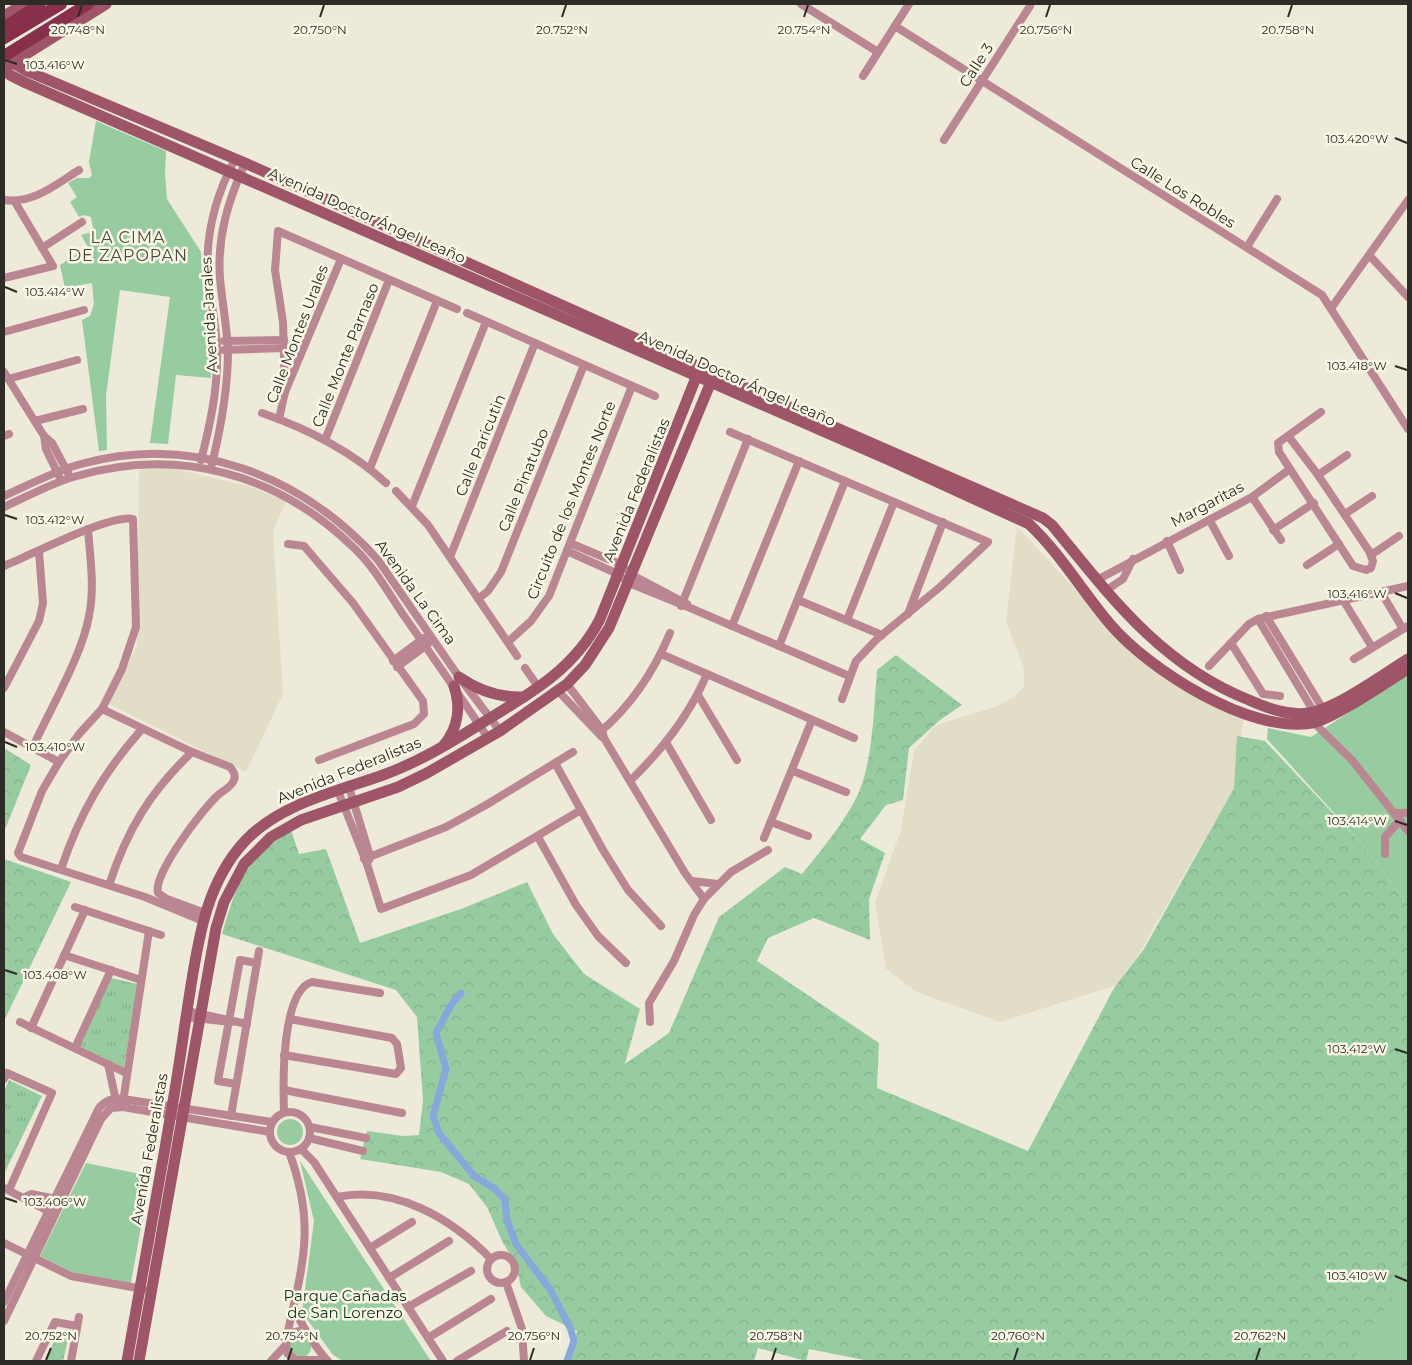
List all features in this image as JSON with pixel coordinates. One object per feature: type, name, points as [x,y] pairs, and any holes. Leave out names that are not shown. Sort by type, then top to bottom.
[{"type":"main road","points":[[4,34],[7,26],[40,4]]},
{"type":"main road","points":[[4,38],[61,4]]},
{"type":"main road","points":[[5,64],[88,4]]},
{"type":"street","points":[[4,16],[24,4]]},
{"type":"street","points":[[5,64],[106,4]]},
{"type":"street","points":[[801,4],[878,52]]},
{"type":"street","points":[[862,76],[909,4]]},
{"type":"street","name":"Calle 3","points":[[944,140],[1030,6]]},
{"type":"street","name":"Calle Los Robles","points":[[895,26],[1308,284],[1322,295],[1332,307],[1408,429]]},
{"type":"street","name":"Avenida Doctor Ángel Leaño","points":[[5,64],[10,75],[26,84],[97,107],[240,161],[621,338]]},
{"type":"street","name":"Avenida Doctor Ángel Leaño","points":[[5,64],[234,173],[699,372],[1028,524],[1044,538],[1110,624],[1147,658],[1180,680],[1236,710],[1280,723],[1317,714],[1408,669]]},
{"type":"street","points":[[4,83],[26,84]]},
{"type":"street","name":"Avenida Jarales","points":[[200,467],[214,400],[218,350],[208,276],[209,240],[219,194],[240,161]]},
{"type":"street","name":"Avenida Jarales","points":[[211,469],[225,403],[228,350],[220,281],[220,250],[234,173],[240,161]]},
{"type":"street","points":[[4,200],[15,202],[38,196],[79,170]]},
{"type":"street","points":[[1247,247],[1277,199]]},
{"type":"street","points":[[1332,307],[1408,200]]},
{"type":"street","points":[[4,278],[53,266],[15,202]]},
{"type":"street","points":[[42,248],[82,222]]},
{"type":"street","points":[[285,392],[284,344],[275,270],[278,231],[457,309]]},
{"type":"street","points":[[1370,256],[1408,297]]},
{"type":"street","name":"Calle Montes Urales","points":[[279,419],[285,392],[341,259]]},
{"type":"street","name":"Calle Monte Parnaso","points":[[325,440],[389,280]]},
{"type":"street","points":[[370,468],[437,301]]},
{"type":"street","points":[[4,332],[84,310]]},
{"type":"street","points":[[467,313],[655,396]]},
{"type":"street","points":[[412,506],[486,322]]},
{"type":"street","points":[[217,341],[284,344]]},
{"type":"street","name":"Calle Paricutin","points":[[450,557],[535,343]]},
{"type":"street","points":[[218,350],[284,344]]},
{"type":"street","points":[[8,379],[77,360]]},
{"type":"street","name":"Calle Pinatubo","points":[[478,599],[488,591],[501,572],[584,365]]},
{"type":"street","points":[[4,372],[44,436],[52,443],[70,478]]},
{"type":"street","name":"Avenida Federalistas","points":[[178,1112],[187,1014],[204,917],[219,877],[245,840],[282,812],[414,763],[442,748],[526,697],[565,667],[587,641],[600,619],[699,372]]},
{"type":"street","name":"Avenida Doctor Ángel Leaño","points":[[712,378],[1043,518],[1052,525],[1105,591],[1136,625],[1164,649],[1213,682],[1241,697],[1270,708],[1298,714],[1317,714],[1408,659]]},
{"type":"street","name":"Avenida Federalistas","points":[[139,1361],[146,1290],[178,1112],[201,1016],[216,928],[224,902],[244,864],[257,849],[284,828],[412,780],[500,731],[563,688],[598,648],[631,579],[712,378]]},
{"type":"street","name":"Circuito de los Montes Norte","points":[[508,642],[531,621],[545,603],[632,386]]},
{"type":"street","points":[[35,421],[83,409]]},
{"type":"street","points":[[1288,437],[1318,475],[1371,555],[1371,568],[1366,570],[1358,569],[1339,544],[1279,452],[1278,443],[1288,437],[1294,429],[1321,412]]},
{"type":"street","points":[[262,413],[325,440],[370,468],[386,483]]},
{"type":"street","points":[[730,432],[988,542],[940,587],[882,635],[856,662],[849,676],[842,699]]},
{"type":"street","points":[[44,436],[46,449],[62,482]]},
{"type":"street","points":[[684,604],[748,439]]},
{"type":"street","name":"Avenida La Cima","points":[[4,496],[66,469],[131,454],[171,454],[213,460],[273,480],[292,489],[325,510],[364,544],[378,560],[432,637],[479,725],[488,738]]},
{"type":"street","points":[[1318,475],[1348,455]]},
{"type":"street","points":[[732,626],[799,461]]},
{"type":"street","name":"Avenida La Cima","points":[[4,507],[70,478],[102,470],[136,465],[170,464],[200,467],[235,475],[270,489],[320,518],[357,550],[423,643],[491,718],[500,731]]},
{"type":"street","name":"Margaritas","points":[[1097,580],[1133,559],[1252,497],[1290,469]]},
{"type":"street","points":[[779,646],[845,481]]},
{"type":"street","points":[[396,491],[412,506],[450,557],[517,656]]},
{"type":"street","points":[[1345,514],[1372,496]]},
{"type":"street","points":[[1252,497],[1281,540]]},
{"type":"street","points":[[847,620],[894,502]]},
{"type":"street","points":[[1273,530],[1314,503]]},
{"type":"street","points":[[4,566],[88,529],[122,518],[133,520],[135,526],[136,627],[122,669],[102,709],[79,734],[59,762],[42,791],[17,850],[21,857],[146,897],[185,915],[204,917]]},
{"type":"street","points":[[1209,519],[1229,556]]},
{"type":"street","points":[[908,614],[943,522]]},
{"type":"street","points":[[32,749],[85,636],[90,614],[92,582],[88,529]]},
{"type":"street","points":[[1371,555],[1399,536]]},
{"type":"street","points":[[1167,541],[1180,570]]},
{"type":"street","points":[[570,543],[601,556],[631,579],[732,626],[849,676]]},
{"type":"street","points":[[288,544],[304,546],[353,603],[423,702],[424,714],[414,724],[319,760]]},
{"type":"street","points":[[1307,565],[1339,544]]},
{"type":"street","points":[[567,551],[598,564],[620,570]]},
{"type":"street","points":[[4,688],[39,621],[42,603],[39,552]]},
{"type":"street","points":[[598,564],[601,556]]},
{"type":"street","points":[[1105,591],[1123,579],[1133,559]]},
{"type":"street","points":[[1209,666],[1249,624],[1262,618],[1408,586]]},
{"type":"street","points":[[1354,658],[1406,628],[1381,592]]},
{"type":"street","points":[[798,600],[882,635]]},
{"type":"street","points":[[1343,600],[1372,647]]},
{"type":"street","points":[[1262,618],[1308,685],[1317,714]]},
{"type":"street","points":[[1262,618],[1300,689],[1317,714],[1408,831]]},
{"type":"street","points":[[601,734],[636,695],[661,654],[670,633]]},
{"type":"street","points":[[395,664],[432,637]]},
{"type":"street","points":[[1231,644],[1263,694],[1280,696]]},
{"type":"street","points":[[661,654],[854,738]]},
{"type":"street","points":[[525,668],[539,688]]},
{"type":"street","points":[[630,781],[666,744],[698,695],[708,674]]},
{"type":"street","points":[[442,748],[453,731],[457,718],[458,698],[456,681],[492,694],[526,697]]},
{"type":"street","points":[[1300,689],[1308,685]]},
{"type":"street","points":[[563,688],[601,734],[704,899]]},
{"type":"street","points":[[563,688],[601,734]]},
{"type":"street","points":[[698,695],[737,760]]},
{"type":"street","points":[[102,709],[192,752],[230,767],[235,774],[232,783],[197,818],[179,843],[158,884],[158,893],[204,917]]},
{"type":"street","points":[[764,838],[793,771],[812,720]]},
{"type":"street","points":[[61,869],[78,823],[101,780],[142,729]]},
{"type":"street","points":[[4,732],[32,749],[59,762]]},
{"type":"street","points":[[666,744],[710,820]]},
{"type":"street","points":[[109,885],[118,855],[132,826],[149,799],[169,774],[192,752]]},
{"type":"street","points":[[367,860],[446,827],[573,752]]},
{"type":"street","points":[[555,763],[628,890],[661,926]]},
{"type":"street","points":[[793,771],[846,792]]},
{"type":"street","points":[[344,789],[349,804],[358,817],[367,860],[381,908],[471,875],[581,810]]},
{"type":"street","points":[[344,789],[349,804],[348,820],[367,860]]},
{"type":"street","points":[[1385,854],[1385,837],[1398,817],[1408,813]]},
{"type":"street","points":[[348,820],[358,817]]},
{"type":"street","points":[[771,822],[808,836]]},
{"type":"street","points":[[538,837],[576,905],[598,936],[626,962]]},
{"type":"street","points":[[650,1022],[649,1003],[670,969],[694,915],[704,899],[731,872],[754,856],[768,850]]},
{"type":"street","points":[[692,881],[718,884]]},
{"type":"street","points":[[76,907],[161,935]]},
{"type":"street","points":[[185,915],[188,907]]},
{"type":"street","points":[[31,1028],[84,910]]},
{"type":"street","points":[[119,1098],[126,1073],[149,931]]},
{"type":"street","points":[[231,1116],[259,951]]},
{"type":"street","points":[[64,955],[141,980]]},
{"type":"street","points":[[236,1084],[218,1081],[240,960],[257,963]]},
{"type":"street","points":[[75,1048],[111,970]]},
{"type":"street","points":[[284,1112],[284,1055],[290,1019],[300,989],[312,982],[380,994]]},
{"type":"street","points":[[187,1014],[247,1024]]},
{"type":"street","points":[[284,1055],[396,1074],[401,1068],[397,1044],[392,1038],[290,1019]]},
{"type":"street","points":[[20,1022],[126,1073]]},
{"type":"street","points":[[108,1064],[120,1107]]},
{"type":"street","points":[[4,1079],[7,1073],[52,1093],[6,1189],[25,1197],[28,1202],[51,1212]]},
{"type":"street","points":[[284,1090],[402,1113]]},
{"type":"street","points":[[58,1199],[98,1108],[104,1102],[119,1098],[270,1132]]},
{"type":"street","points":[[4,1321],[30,1256],[51,1212],[106,1112],[120,1107],[231,1116],[272,1122]]},
{"type":"street","points":[[310,1127],[309,1138],[301,1149],[289,1152],[276,1146],[270,1132],[272,1122],[284,1112],[300,1114],[310,1127],[366,1138]]},
{"type":"street","points":[[309,1138],[363,1150]]},
{"type":"street","points":[[301,1149],[314,1162],[443,1361]]},
{"type":"street","points":[[289,1152],[300,1182],[305,1213],[305,1245],[300,1280],[285,1343],[290,1358],[327,1361]]},
{"type":"street","points":[[25,1197],[31,1194],[58,1199]]},
{"type":"street","points":[[337,1197],[347,1195],[380,1196],[429,1212],[452,1225],[473,1241],[491,1259]]},
{"type":"street","points":[[370,1248],[412,1222]]},
{"type":"street","points":[[389,1278],[449,1241]]},
{"type":"street","points":[[4,1243],[72,1276],[146,1290]]},
{"type":"street","points":[[4,1302],[30,1256]]},
{"type":"street","points":[[495,1256],[506,1256],[514,1264],[514,1275],[506,1282],[495,1282],[488,1274],[487,1269],[491,1259],[495,1256]]},
{"type":"street","points":[[408,1307],[472,1271]]},
{"type":"street","points":[[506,1282],[522,1329],[524,1361]]},
{"type":"street","name":"Avenida Federalistas","points":[[127,1361],[146,1290]]},
{"type":"street","points":[[428,1338],[491,1299]]},
{"type":"street","points":[[294,1304],[297,1317],[327,1361]]},
{"type":"street","points":[[71,1361],[79,1317]]},
{"type":"street","points":[[36,1361],[55,1322],[77,1326]]},
{"type":"street","points":[[271,1361],[295,1332],[305,1330]]},
{"type":"street","points":[[457,1361],[506,1331]]},
{"type":"shaded area","points":[[166,467],[248,486],[286,501],[273,532],[283,694],[246,772],[109,704],[137,645],[139,470]]},
{"type":"shaded area","points":[[1017,526],[1125,644],[1244,716],[1234,788],[1140,952],[1117,985],[1000,1022],[917,992],[886,969],[875,903],[901,830],[914,751],[936,725],[998,706],[1015,696],[1024,686],[1024,668],[1006,622]]},
{"type":"green space","name":"LA CIMA DE ZAPOPAN","points":[[96,121],[166,151],[167,199],[201,252],[202,278],[206,294],[211,378],[176,375],[168,444],[150,443],[170,297],[120,290],[106,396],[107,450],[99,451],[82,320],[90,316],[94,304],[92,283],[65,288],[60,265],[88,247],[81,235],[91,232],[93,228],[91,217],[84,215],[79,217],[70,202],[77,197],[68,183],[77,178],[89,178],[92,175],[89,162]]},
{"type":"green space","points":[[896,655],[962,705],[940,720],[909,748],[903,800],[886,805],[860,839],[885,853],[869,899],[870,940],[814,918],[768,938],[757,961],[879,1043],[877,1088],[1028,1151],[1114,988],[1144,949],[1234,788],[1237,736],[1265,741],[1362,844],[1408,905],[1408,1361],[869,1361],[809,1349],[806,1361],[758,1348],[754,1361],[571,1361],[577,1331],[546,1316],[521,1287],[516,1264],[502,1241],[487,1207],[469,1184],[441,1172],[360,1159],[367,1131],[403,1136],[419,1135],[423,1101],[417,1017],[396,990],[222,934],[241,881],[246,871],[263,851],[291,830],[299,854],[326,849],[360,943],[461,909],[527,882],[553,934],[584,974],[640,1009],[625,1064],[669,1033],[719,917],[785,867],[802,874],[841,824],[854,802],[864,779],[872,732],[877,670]]},
{"type":"green space","points":[[1408,674],[1408,905],[1362,844],[1267,739],[1268,728],[1311,737]]},
{"type":"green space","points":[[4,748],[31,765],[4,832]]},
{"type":"green space","points":[[4,859],[71,882],[4,1021]]},
{"type":"green space","points":[[111,978],[138,984],[124,1068],[79,1046]]},
{"type":"green space","points":[[9,1080],[42,1096],[4,1174],[4,1092]]},
{"type":"green space","points":[[290,1119],[300,1122],[303,1132],[300,1142],[290,1145],[280,1142],[277,1132],[280,1122]]},
{"type":"green space","name":"Parque Cañadas de San Lorenzo","points":[[300,1161],[431,1361],[343,1361],[333,1355],[302,1312],[314,1221]]},
{"type":"green space","points":[[86,1163],[150,1176],[131,1283],[72,1272],[40,1256]]},
{"type":"green space","points":[[1408,1274],[1408,1361],[1352,1361]]},
{"type":"green space","points":[[58,1333],[69,1335],[63,1361],[45,1361]]},
{"type":"green space","points":[[300,1336],[310,1343],[311,1347],[304,1357],[300,1358],[290,1351],[289,1347],[296,1337]]},
{"type":"waterway","points":[[461,993],[451,1005],[436,1033],[446,1069],[433,1116],[439,1133],[474,1176],[495,1189],[505,1200],[507,1220],[516,1244],[551,1291],[571,1330],[574,1341],[567,1361]]},
{"type":"district","name":"LA CIMA DE ZAPOPAN","points":[[128,246]]}]
